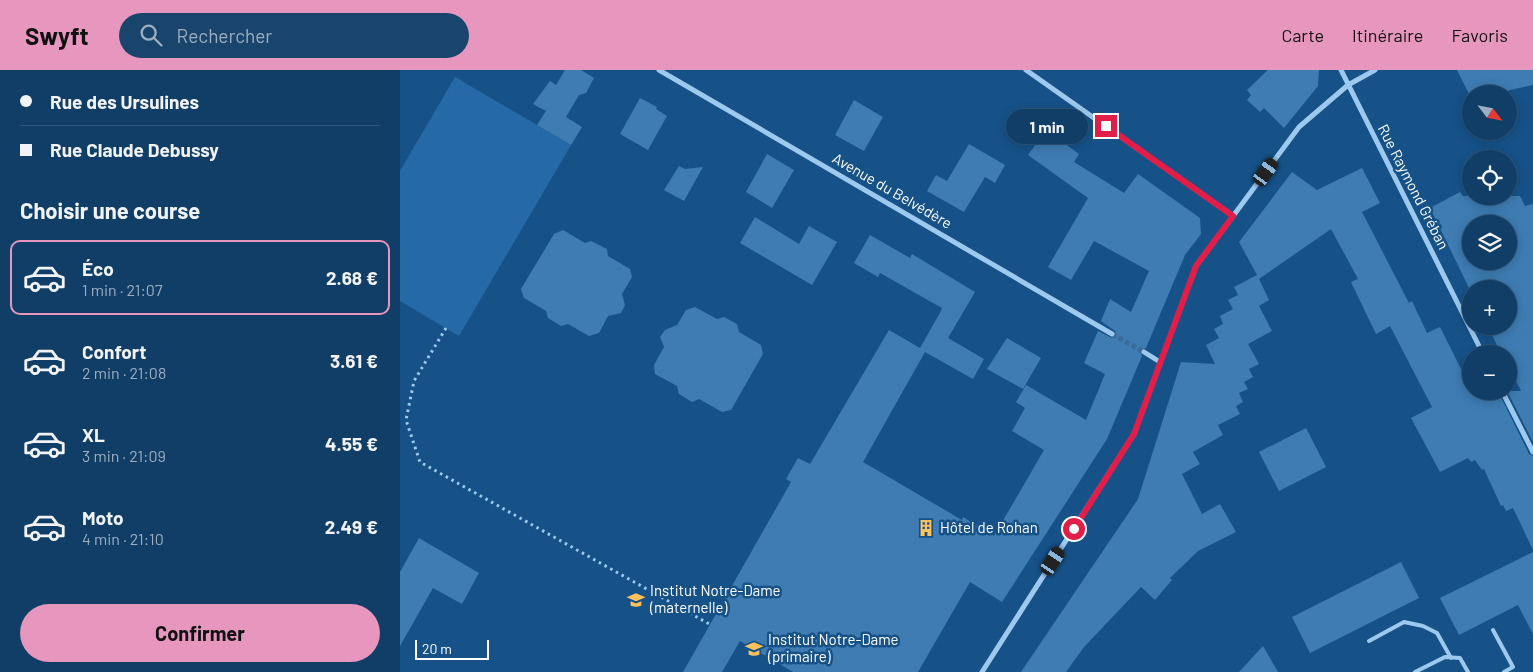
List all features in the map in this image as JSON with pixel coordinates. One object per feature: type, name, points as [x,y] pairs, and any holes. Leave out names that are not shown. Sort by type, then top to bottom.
[{"type":"street","name":"Avenue du Belvédère","points":[[659,70],[1112,334]]},
{"type":"street","points":[[1026,70],[1233,216]]},
{"type":"street","name":"Rue Raymond Gréban","points":[[1340,70],[1478,345]]},
{"type":"street","points":[[982,672],[1134,434],[1196,266],[1299,127],[1348,85],[1375,70]]},
{"type":"street","points":[[1144,352],[1160,362]]},
{"type":"street","points":[[1507,400],[1533,452]]},
{"type":"lane","points":[[1369,641],[1404,622],[1423,626],[1438,632],[1451,658]]},
{"type":"lane","points":[[1492,630],[1513,667],[1504,672]]},
{"type":"lane","points":[[1415,672],[1445,657],[1460,658],[1468,672]]},
{"type":"path","points":[[446,328],[414,381],[406,420],[420,462],[710,626]]},
{"type":"shaded area","points":[[455,77],[571,145],[459,336],[400,301],[400,171]]},
{"type":"building","points":[[565,70],[581,70],[594,78],[586,93],[579,95],[566,117],[582,127],[571,145],[537,125],[546,111],[533,104],[550,81],[556,85]]},
{"type":"building","points":[[1268,70],[1319,70],[1318,86],[1284,128],[1264,108],[1260,112],[1247,100],[1251,95],[1247,90]]},
{"type":"building","points":[[1457,70],[1533,70],[1533,85],[1518,88],[1518,85],[1464,85]]},
{"type":"building","points":[[640,98],[657,107],[656,109],[667,116],[648,150],[620,134]]},
{"type":"building","points":[[854,100],[883,117],[864,151],[835,135]]},
{"type":"building","points":[[1046,130],[1079,154],[1074,162],[1124,193],[1138,174],[1200,218],[1201,234],[1185,255],[1146,348],[1140,350],[1142,356],[1107,439],[1002,602],[970,582],[918,672],[793,672],[740,641],[722,672],[683,672],[791,482],[786,479],[798,458],[810,464],[889,330],[920,348],[941,311],[942,308],[880,273],[878,277],[854,263],[870,235],[910,258],[912,254],[975,292],[948,338],[984,359],[973,379],[925,352],[863,462],[962,520],[963,517],[994,536],[1044,450],[1012,431],[1025,408],[1016,402],[1026,385],[1086,420],[1105,374],[1084,363],[1098,331],[1112,338],[1116,334],[1115,331],[1101,321],[1110,299],[1131,312],[1149,271],[1094,241],[1071,280],[1048,267],[1088,198],[1028,155]]},
{"type":"building","points":[[969,144],[1005,165],[995,183],[985,177],[964,212],[927,191],[936,175],[947,181]]},
{"type":"building","points":[[767,154],[794,170],[772,208],[746,192]]},
{"type":"building","points":[[679,166],[685,169],[703,167],[684,201],[664,190]]},
{"type":"building","points":[[1362,168],[1380,203],[1362,212],[1409,303],[1412,301],[1427,333],[1440,327],[1462,371],[1462,400],[1502,400],[1529,454],[1533,456],[1533,550],[1513,508],[1506,511],[1503,505],[1501,506],[1484,469],[1482,470],[1475,460],[1471,462],[1468,458],[1440,472],[1411,418],[1432,407],[1390,326],[1376,334],[1351,282],[1358,279],[1331,229],[1259,279],[1269,300],[1259,306],[1272,331],[1248,344],[1259,364],[1249,369],[1253,377],[1244,382],[1248,389],[1239,393],[1243,402],[1236,406],[1240,414],[1218,425],[1223,435],[1193,452],[1200,464],[1182,474],[1202,514],[1220,504],[1236,532],[1198,551],[1170,578],[1172,580],[1155,600],[1141,587],[1084,647],[1066,672],[1021,672],[1138,499],[1181,362],[1215,364],[1206,345],[1219,338],[1214,329],[1223,324],[1220,316],[1233,309],[1228,300],[1238,295],[1234,287],[1257,275],[1239,242],[1292,172],[1317,190]]},
{"type":"building","points":[[1460,192],[1462,195],[1462,205],[1517,205],[1517,196],[1520,196],[1525,206],[1533,204],[1533,442],[1512,400],[1517,400],[1517,391],[1521,391],[1517,383],[1517,345],[1497,345],[1492,335],[1517,335],[1517,280],[1465,280],[1430,208]]},
{"type":"building","points":[[755,217],[799,244],[809,226],[837,242],[812,285],[740,243]]},
{"type":"building","points":[[563,230],[585,243],[591,241],[607,249],[608,256],[630,269],[632,277],[622,294],[625,305],[621,313],[608,316],[599,333],[589,336],[568,324],[561,326],[548,318],[546,311],[524,298],[521,289],[554,234]]},
{"type":"building","points":[[695,307],[717,319],[724,317],[737,324],[739,332],[761,345],[763,354],[731,410],[722,412],[699,399],[692,402],[679,394],[677,386],[655,374],[654,365],[664,347],[660,337],[665,330],[677,325],[686,310]]},
{"type":"building","points":[[1007,338],[1041,358],[1023,389],[987,369]]},
{"type":"building","points":[[1306,428],[1326,467],[1279,491],[1259,452]]},
{"type":"building","points":[[419,538],[479,573],[462,604],[433,588],[400,646],[400,572]]},
{"type":"building","points":[[1533,552],[1533,634],[1518,605],[1459,635],[1440,598]]},
{"type":"building","points":[[1401,562],[1419,598],[1310,653],[1292,617]]},
{"type":"building","points":[[1263,646],[1278,672],[1239,672]]},
{"type":"tunnel","points":[[1112,334],[1144,352]]},
{"type":"place","name":"Hôtel de Rohan","points":[[926,528]]},
{"type":"place","name":"Institut Notre-Dame (maternelle)","points":[[636,600]]},
{"type":"place","name":"Institut Notre-Dame (primaire)","points":[[754,649]]},
{"type":"route","points":[[1074,529],[1134,434],[1196,266],[1233,216],[1106,126]]}]
